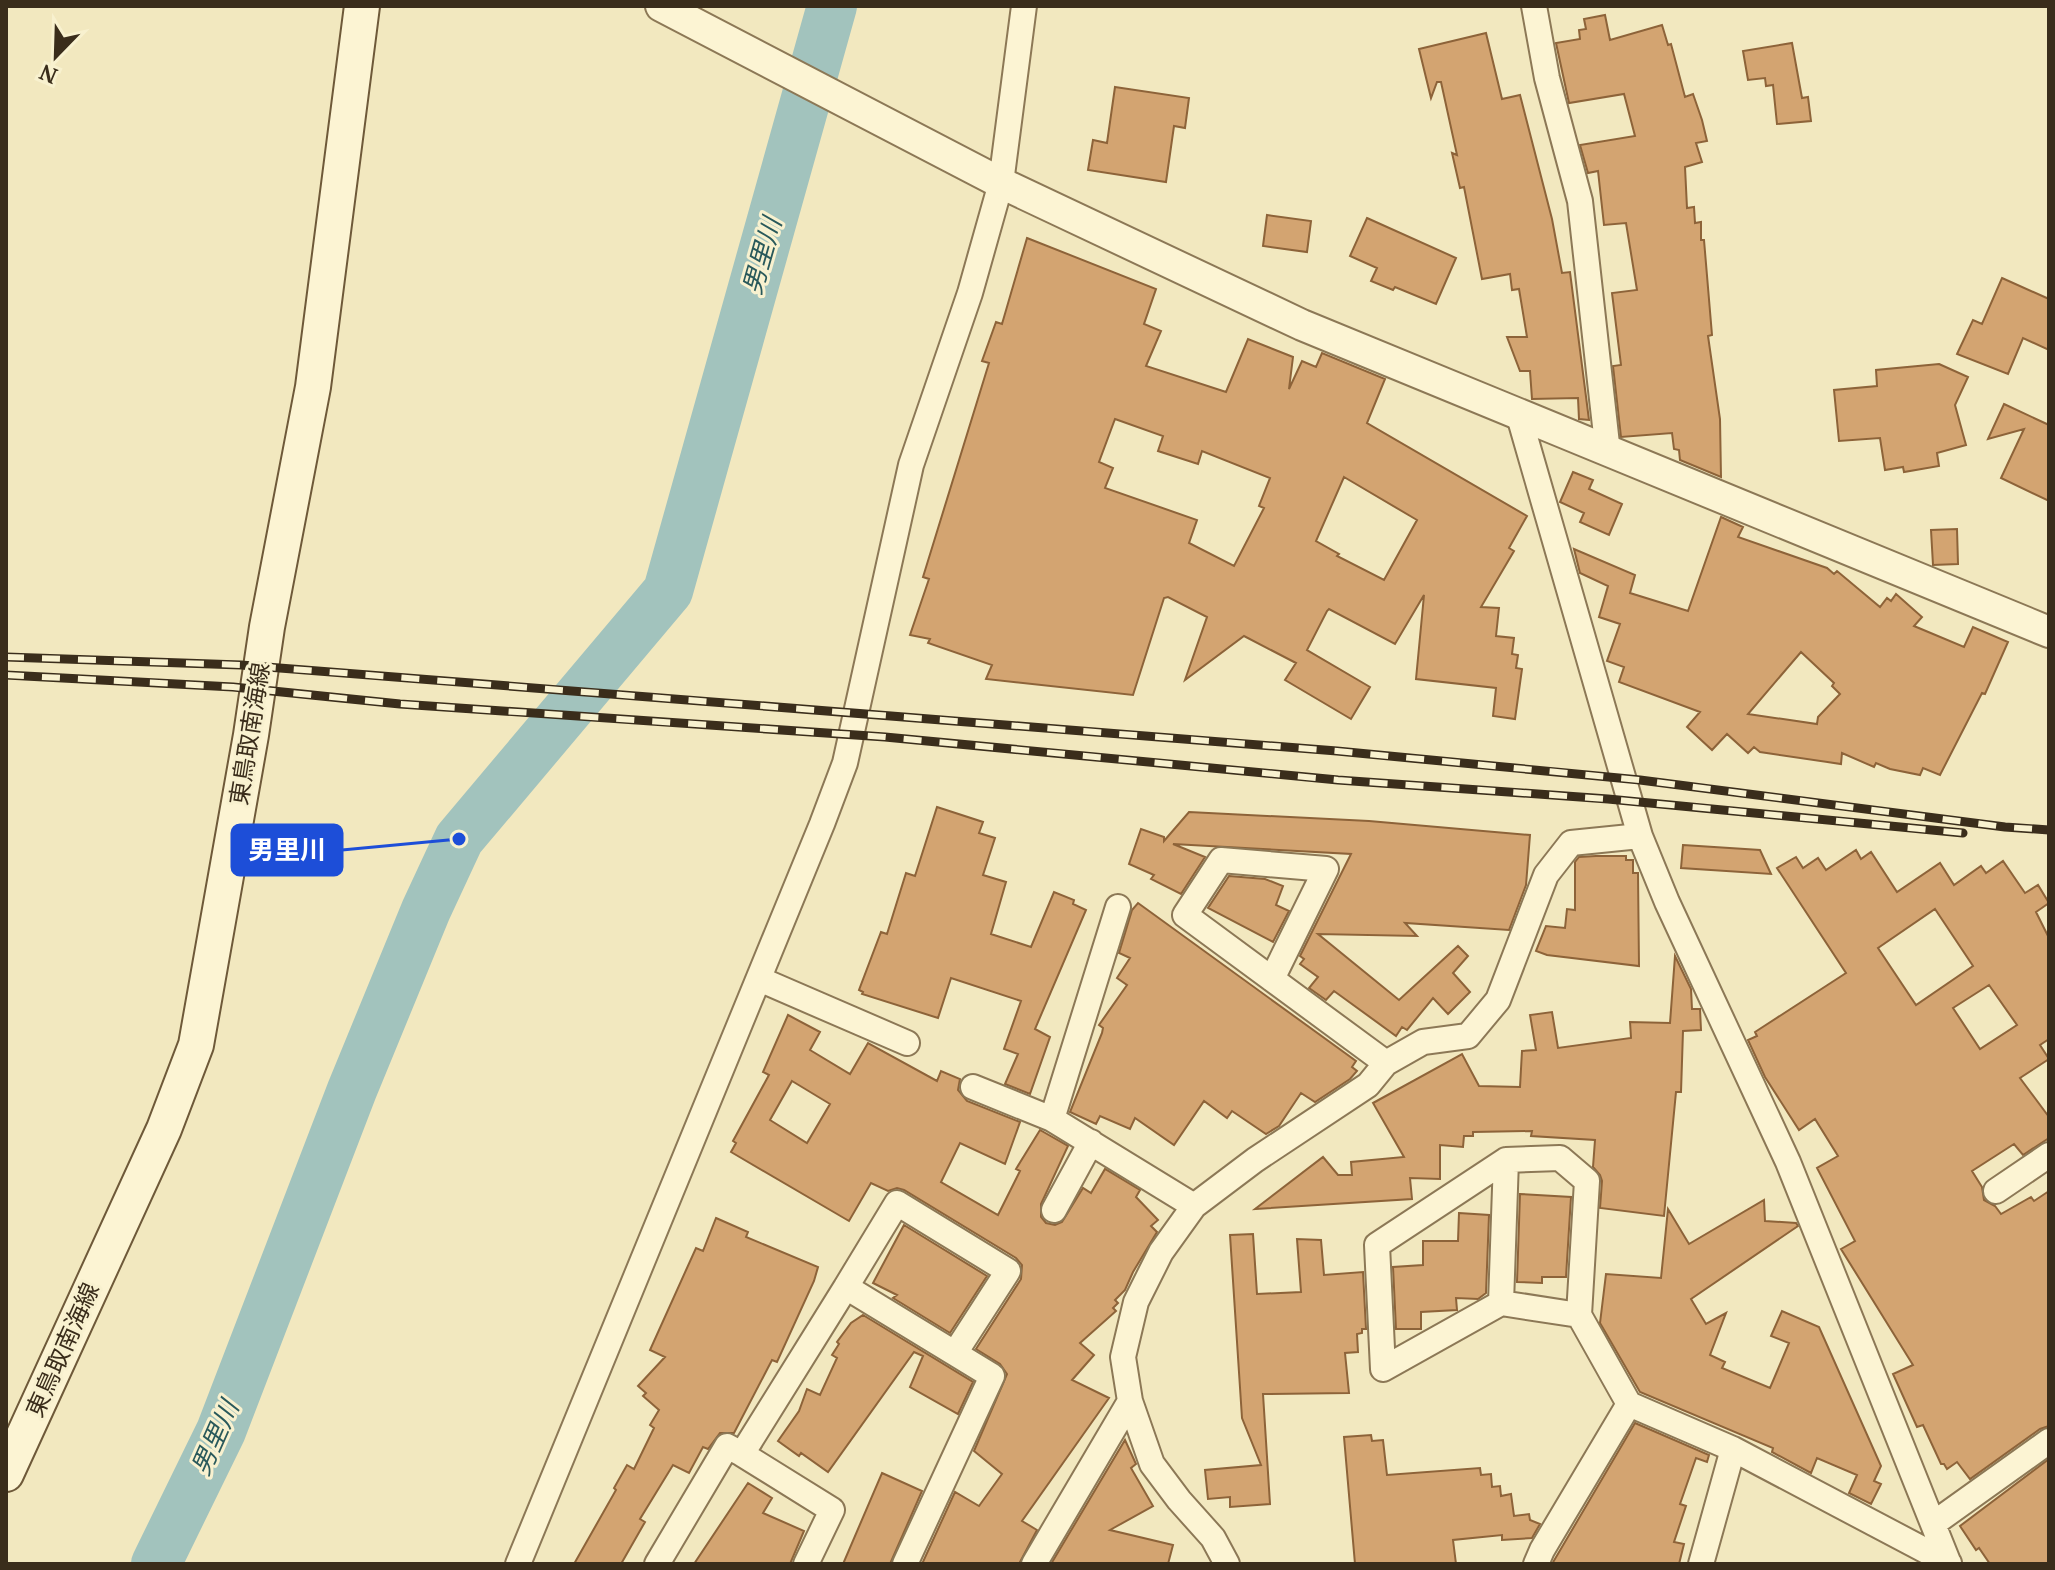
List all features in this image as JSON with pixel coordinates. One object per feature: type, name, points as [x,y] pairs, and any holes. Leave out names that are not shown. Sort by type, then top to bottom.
[{"type":"main road","name":"東鳥取南海線","points":[[6,1474],[164,1129],[196,1045],[267,627],[313,387],[362,6]]},
{"type":"street","points":[[661,6],[1001,183],[1302,325],[2049,632]]},
{"type":"street","points":[[518,1564],[845,763],[911,465],[970,293],[1001,183],[1024,6]]},
{"type":"street","points":[[1534,6],[1547,78],[1580,201],[1608,453]]},
{"type":"street","points":[[1519,416],[1640,836],[1667,902],[1788,1162],[1949,1564]]},
{"type":"street","points":[[1227,1564],[1213,1538],[1152,1464],[1130,1401],[1123,1357],[1136,1302],[1161,1252],[1194,1206],[1255,1160],[1368,1085],[1386,1063],[1423,1042],[1468,1036],[1498,1000],[1546,875],[1571,843],[1640,836]]},
{"type":"street","points":[[1272,979],[1326,869],[1221,860],[1185,915],[1386,1063]]},
{"type":"street","points":[[1052,1119],[1118,907]]},
{"type":"street","points":[[759,979],[907,1043]]},
{"type":"street","points":[[973,1087],[1052,1119],[1194,1206]]},
{"type":"street","points":[[1054,1210],[1091,1142]]},
{"type":"street","points":[[1996,1191],[2049,1155]]},
{"type":"street","points":[[1579,1315],[1501,1303],[1383,1369],[1377,1245],[1506,1160],[1560,1158],[1587,1181],[1579,1315],[1629,1404],[1733,1449],[1949,1564]]},
{"type":"street","points":[[1501,1303],[1506,1160]]},
{"type":"street","points":[[742,1454],[897,1203],[1008,1271],[955,1353]]},
{"type":"street","points":[[846,1287],[992,1376],[905,1564]]},
{"type":"street","points":[[1034,1564],[1130,1401]]},
{"type":"street","points":[[1536,1564],[1629,1404]]},
{"type":"street","points":[[1933,1524],[2049,1441]]},
{"type":"street","points":[[657,1564],[727,1446],[832,1510],[806,1564]]},
{"type":"street","points":[[1701,1564],[1733,1449]]},
{"type":"building","points":[[1605,15],[1610,40],[1662,25],[1668,45],[1671,44],[1685,97],[1693,94],[1702,120],[1707,141],[1696,143],[1702,162],[1685,167],[1687,208],[1694,207],[1695,223],[1701,222],[1701,240],[1704,240],[1712,335],[1708,336],[1720,419],[1721,477],[1680,460],[1679,450],[1674,449],[1672,433],[1621,437],[1613,366],[1621,365],[1612,293],[1637,290],[1626,223],[1604,225],[1598,171],[1588,173],[1580,145],[1635,136],[1624,94],[1569,103],[1556,43],[1580,39],[1579,30],[1586,29],[1584,19]]},
{"type":"building","points":[[1486,33],[1502,99],[1520,95],[1552,219],[1562,273],[1570,272],[1589,420],[1579,419],[1578,398],[1532,399],[1530,371],[1520,371],[1507,337],[1527,337],[1519,289],[1512,290],[1510,274],[1482,279],[1464,187],[1460,188],[1452,153],[1457,155],[1441,82],[1437,82],[1431,98],[1419,49]]},
{"type":"building","points":[[1792,43],[1802,98],[1808,97],[1811,121],[1777,124],[1773,85],[1766,86],[1765,78],[1748,80],[1743,51]]},
{"type":"building","points":[[1115,87],[1189,98],[1185,128],[1174,126],[1166,182],[1088,170],[1093,140],[1107,143]]},
{"type":"building","points":[[1267,215],[1311,221],[1307,252],[1263,246]]},
{"type":"building","points":[[1367,218],[1456,258],[1436,304],[1371,281],[1377,268],[1350,256]]},
{"type":"building","points":[[1027,238],[1156,289],[1144,324],[1161,331],[1146,366],[1226,392],[1248,339],[1293,357],[1289,389],[1302,361],[1316,367],[1322,353],[1385,379],[1367,423],[1527,516],[1509,548],[1514,551],[1481,607],[1499,608],[1496,636],[1514,638],[1512,654],[1518,655],[1516,668],[1522,669],[1515,719],[1493,716],[1496,688],[1416,679],[1424,595],[1395,644],[1329,609],[1327,611],[1307,650],[1370,687],[1351,719],[1285,680],[1296,663],[1244,636],[1185,680],[1207,617],[1168,597],[1164,598],[1133,695],[986,679],[992,665],[928,643],[930,639],[910,635],[929,579],[923,577],[989,363],[982,361],[996,322],[1002,324]],"holes":[[[1115,419],[1163,436],[1158,451],[1198,464],[1202,451],[1270,478],[1259,506],[1264,508],[1234,566],[1189,543],[1197,520],[1105,488],[1113,468],[1099,462]],[[1344,477],[1417,520],[1384,580],[1337,556],[1339,554],[1316,541]]]},
{"type":"building","points":[[2002,278],[2049,299],[2049,350],[2023,338],[2008,374],[1957,354],[1973,320],[1982,324]]},
{"type":"building","points":[[1939,364],[1968,377],[1955,405],[1966,445],[1937,453],[1939,466],[1904,472],[1903,467],[1885,470],[1880,438],[1839,441],[1834,390],[1877,386],[1876,370]]},
{"type":"building","points":[[2004,404],[2049,425],[2049,501],[2001,478],[2024,429],[1988,439]]},
{"type":"building","points":[[1573,472],[1593,480],[1589,489],[1622,504],[1609,535],[1580,522],[1584,513],[1560,502]]},
{"type":"building","points":[[1721,517],[1743,527],[1738,537],[1827,568],[1834,574],[1837,571],[1880,607],[1887,598],[1891,601],[1896,594],[1922,617],[1914,626],[1964,647],[1973,627],[2008,642],[1985,694],[1982,693],[1940,775],[1923,768],[1920,775],[1876,763],[1874,767],[1842,753],[1841,764],[1760,752],[1754,747],[1748,753],[1727,734],[1712,750],[1687,727],[1700,712],[1619,682],[1624,667],[1607,661],[1620,624],[1599,617],[1608,586],[1580,573],[1574,549],[1635,575],[1630,593],[1688,611]],"holes":[[[1801,652],[1834,683],[1832,686],[1840,694],[1818,717],[1817,724],[1748,714]]]},
{"type":"building","points":[[1957,529],[1958,564],[1933,565],[1931,530]]},
{"type":"building","points":[[937,807],[983,822],[979,833],[995,838],[983,875],[1006,882],[991,934],[1031,947],[1054,892],[1074,900],[1073,904],[1086,910],[1035,1029],[1050,1037],[1030,1094],[1005,1084],[1018,1054],[1004,1049],[1021,1001],[951,978],[938,1018],[862,994],[859,990],[881,932],[887,934],[906,873],[915,876]]},
{"type":"building","points":[[1189,812],[1369,821],[1530,835],[1526,885],[1509,930],[1405,923],[1417,936],[1318,934],[1399,1000],[1458,946],[1468,956],[1453,973],[1470,992],[1448,1014],[1433,998],[1407,1030],[1402,1027],[1396,1036],[1334,991],[1326,1000],[1309,988],[1318,977],[1300,964],[1304,959],[1300,956],[1351,854],[1173,844],[1205,857],[1181,894],[1151,879],[1154,875],[1129,864],[1141,829],[1164,837],[1164,841]]},
{"type":"building","points":[[1683,845],[1760,850],[1771,874],[1681,868]]},
{"type":"building","points":[[1856,850],[1861,859],[1871,852],[1897,892],[1940,863],[1954,885],[1981,866],[1986,873],[2003,861],[2025,893],[2038,885],[2049,903],[2036,912],[2049,938],[2049,1039],[2040,1045],[2049,1059],[2020,1078],[2049,1117],[2049,1138],[2023,1155],[2014,1144],[1972,1171],[1982,1187],[1984,1200],[2001,1214],[2031,1197],[2034,1201],[2049,1191],[2049,1426],[2040,1429],[1970,1479],[1957,1462],[1947,1469],[1941,1464],[1923,1425],[1917,1427],[1893,1374],[1913,1365],[1841,1249],[1855,1241],[1817,1168],[1838,1156],[1815,1119],[1799,1130],[1765,1077],[1748,1040],[1757,1036],[1755,1032],[1846,973],[1777,868],[1796,857],[1803,868],[1818,858],[1826,870]],"holes":[[[1935,909],[1973,966],[1916,1005],[1878,948]],[[1989,985],[2017,1025],[1980,1049],[1953,1008]]]},
{"type":"building","points":[[1626,856],[1626,860],[1633,860],[1633,873],[1638,873],[1639,966],[1536,951],[1546,926],[1565,928],[1567,909],[1575,910],[1575,862],[1579,857]]},
{"type":"building","points":[[1229,876],[1265,879],[1283,886],[1276,905],[1289,911],[1273,942],[1208,908]]},
{"type":"building","points":[[1138,903],[1356,1061],[1352,1067],[1357,1071],[1315,1102],[1301,1093],[1279,1126],[1266,1134],[1232,1111],[1227,1118],[1204,1101],[1174,1145],[1135,1118],[1130,1129],[1100,1116],[1096,1124],[1070,1112],[1102,1033],[1103,1028],[1099,1025],[1127,985],[1117,978],[1130,958],[1119,953],[1132,910]]},
{"type":"building","points":[[1675,956],[1691,989],[1692,1009],[1700,1009],[1701,1030],[1683,1031],[1681,1092],[1676,1092],[1664,1216],[1600,1208],[1602,1181],[1593,1167],[1595,1140],[1531,1136],[1532,1131],[1473,1132],[1473,1136],[1464,1136],[1463,1147],[1440,1145],[1440,1179],[1410,1178],[1412,1199],[1255,1209],[1323,1157],[1338,1175],[1352,1175],[1351,1162],[1404,1157],[1373,1103],[1462,1054],[1479,1086],[1520,1087],[1522,1051],[1536,1050],[1530,1015],[1552,1012],[1558,1048],[1631,1038],[1630,1022],[1670,1023]]},
{"type":"building","points":[[788,1015],[820,1032],[810,1050],[850,1074],[868,1043],[937,1081],[941,1071],[960,1079],[958,1090],[967,1101],[1020,1122],[1005,1164],[960,1143],[941,1182],[998,1215],[1020,1171],[1016,1169],[1040,1130],[1068,1146],[1041,1204],[1041,1217],[1046,1223],[1055,1225],[1062,1222],[1083,1188],[1091,1193],[1105,1169],[1140,1190],[1136,1197],[1158,1220],[1151,1226],[1157,1232],[1125,1290],[1115,1300],[1118,1303],[1113,1308],[1116,1311],[1080,1343],[1094,1355],[1072,1380],[1109,1398],[1022,1521],[1037,1530],[1019,1564],[922,1564],[955,1492],[979,1506],[1002,1474],[974,1451],[1007,1374],[1000,1364],[976,1349],[1021,1279],[1022,1265],[1016,1258],[904,1190],[897,1188],[888,1191],[871,1183],[849,1221],[731,1152],[736,1143],[733,1141],[769,1075],[763,1072]],"holes":[[[792,1081],[830,1104],[807,1143],[770,1120]]]},
{"type":"building","points":[[1520,1194],[1571,1197],[1566,1277],[1542,1277],[1542,1283],[1517,1282]]},
{"type":"building","points":[[1764,1200],[1765,1221],[1796,1223],[1798,1226],[1691,1299],[1706,1324],[1726,1313],[1710,1355],[1725,1362],[1722,1368],[1770,1388],[1789,1343],[1771,1336],[1782,1311],[1819,1327],[1881,1466],[1874,1481],[1881,1484],[1871,1504],[1849,1493],[1857,1475],[1817,1458],[1811,1473],[1772,1452],[1773,1448],[1640,1392],[1600,1323],[1606,1274],[1661,1278],[1668,1209],[1689,1244]]},
{"type":"building","points":[[1459,1213],[1489,1215],[1486,1293],[1478,1299],[1456,1298],[1457,1310],[1421,1312],[1421,1329],[1396,1329],[1393,1267],[1423,1265],[1423,1241],[1458,1241]]},
{"type":"building","points":[[716,1218],[748,1232],[746,1237],[818,1267],[814,1281],[777,1362],[772,1360],[734,1433],[720,1433],[708,1449],[703,1447],[689,1473],[673,1465],[640,1519],[645,1522],[621,1564],[574,1564],[627,1465],[634,1469],[654,1428],[650,1425],[659,1410],[643,1396],[646,1393],[638,1386],[665,1357],[650,1350],[696,1248],[703,1251]]},
{"type":"building","points":[[904,1225],[987,1276],[950,1333],[893,1298],[897,1295],[873,1283]]},
{"type":"building","points":[[1253,1234],[1257,1294],[1301,1292],[1297,1239],[1321,1240],[1324,1275],[1363,1272],[1366,1329],[1357,1334],[1358,1352],[1345,1353],[1349,1393],[1263,1394],[1270,1504],[1230,1507],[1230,1497],[1208,1499],[1205,1470],[1261,1465],[1242,1418],[1230,1235]]},
{"type":"building","points":[[863,1315],[973,1382],[958,1414],[910,1387],[923,1356],[914,1352],[828,1472],[778,1441],[799,1411],[807,1389],[820,1395],[837,1358],[832,1355],[839,1344],[837,1342],[851,1323]]},
{"type":"building","points":[[1635,1423],[1709,1455],[1707,1462],[1696,1458],[1680,1504],[1686,1506],[1674,1542],[1684,1544],[1679,1564],[1552,1564]]},
{"type":"building","points":[[1371,1435],[1372,1441],[1383,1440],[1387,1475],[1480,1468],[1481,1475],[1491,1474],[1492,1487],[1500,1486],[1501,1496],[1511,1494],[1514,1516],[1529,1514],[1530,1520],[1540,1524],[1532,1538],[1502,1540],[1502,1535],[1453,1540],[1456,1564],[1355,1564],[1344,1437]]},
{"type":"building","points":[[1125,1440],[1136,1464],[1131,1468],[1153,1506],[1110,1530],[1173,1545],[1168,1564],[1051,1564]]},
{"type":"building","points":[[2049,1459],[2049,1564],[1990,1564],[1960,1526]]},
{"type":"building","points":[[882,1473],[922,1491],[890,1564],[843,1564]]},
{"type":"building","points":[[748,1483],[772,1498],[763,1513],[804,1531],[790,1564],[694,1564]]},
{"type":"waterway","name":"男里川","points":[[156,1564],[221,1431],[352,1090],[426,910],[459,839],[668,591],[832,6]]},
{"type":"railway","points":[[6,657],[241,665],[1337,751],[1640,780],[2049,830]]},
{"type":"railway","points":[[6,675],[233,687],[400,704],[885,737],[1338,780],[1608,799],[1963,833]]},
{"type":"place","name":"男里川","points":[[459,839]]}]
